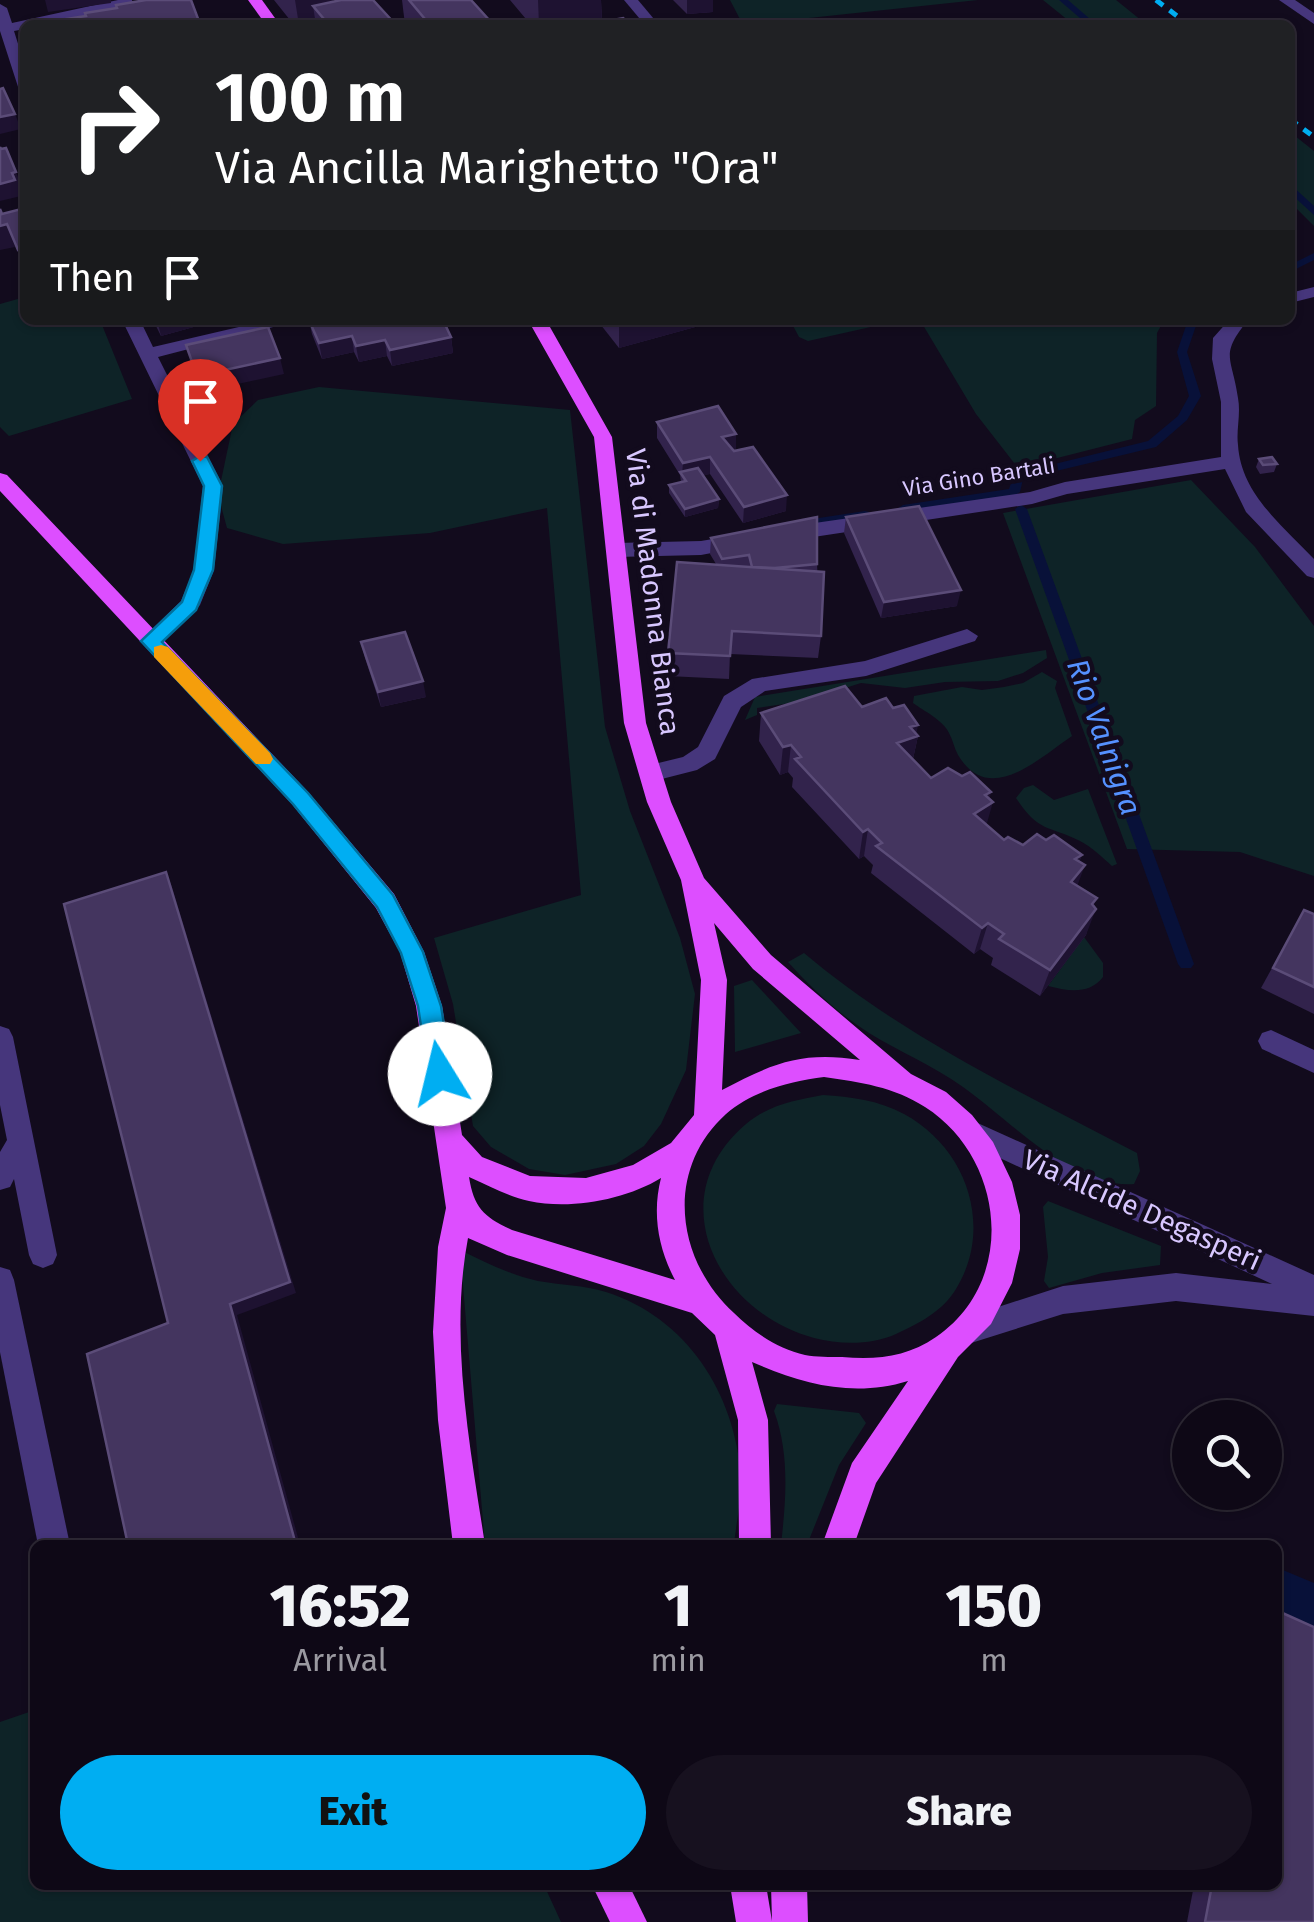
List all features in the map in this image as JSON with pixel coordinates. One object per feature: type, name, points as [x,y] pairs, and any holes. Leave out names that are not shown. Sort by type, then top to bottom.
[{"type":"main road","name":"Via di Madonna Bianca","points":[[540,325],[603,436],[635,724],[693,880],[714,980],[706,1116]]},
{"type":"main road","points":[[0,479],[300,798],[385,901],[412,952],[430,1006],[460,1208],[449,1248],[452,1425],[468,1540]]},
{"type":"main road","name":"Via di Madonna Bianca","points":[[693,880],[762,962],[907,1084]]},
{"type":"main road","points":[[840,1540],[862,1474],[994,1294],[1008,1254],[1008,1210],[994,1168],[970,1132],[942,1104],[907,1084],[866,1072],[824,1066],[780,1072],[738,1092],[706,1116],[682,1151],[670,1186],[669,1223],[677,1262],[698,1301],[730,1336],[781,1365],[839,1377],[896,1371],[958,1340]]},
{"type":"main road","points":[[450,1140],[472,1166],[530,1189],[586,1191],[640,1176],[682,1151]]},
{"type":"main road","points":[[460,1208],[477,1228],[506,1242],[698,1301]]},
{"type":"main road","points":[[730,1336],[753,1420],[755,1540]]},
{"type":"main road","points":[[613,1890],[629,1922]]},
{"type":"main road","points":[[749,1890],[754,1922]]},
{"type":"main road","points":[[789,1890],[790,1922]]},
{"type":"street","points":[[48,20],[126,5],[124,0]]},
{"type":"street","points":[[631,0],[648,20]]},
{"type":"street","points":[[1286,0],[1314,20]]},
{"type":"street","points":[[0,8],[20,75]]},
{"type":"street","points":[[6,28],[20,25]]},
{"type":"street","points":[[4,91],[20,89]]},
{"type":"street","points":[[133,325],[213,486],[204,570],[190,606],[151,641]]},
{"type":"street","points":[[147,354],[270,325]]},
{"type":"street","points":[[1234,325],[1222,338],[1221,359],[1230,402],[1230,462],[1254,508],[1314,570]]},
{"type":"street","name":"Via Gino Bartali","points":[[616,550],[701,548],[1032,498],[1065,488],[1230,462]]},
{"type":"street","points":[[650,772],[689,764],[707,753],[732,702],[760,684],[866,668],[967,636]]},
{"type":"street","points":[[0,1037],[44,1255]]},
{"type":"street","points":[[1271,1041],[1314,1062]]},
{"type":"street","name":"Via Alcide Degasperi","points":[[970,1132],[1314,1289]]},
{"type":"street","points":[[0,1178],[20,1142]]},
{"type":"street","points":[[0,1280],[53,1540]]},
{"type":"street","name":"Via Alcide Degasperi","points":[[958,1340],[1063,1300],[1176,1286],[1314,1302]]},
{"type":"green space","points":[[730,0],[978,0],[790,20],[740,20]]},
{"type":"green space","points":[[1043,0],[1116,0],[1141,20],[1068,20]]},
{"type":"green space","points":[[1295,136],[1314,151],[1314,226],[1295,207]]},
{"type":"green space","points":[[20,298],[20,325],[102,325],[132,399],[9,436],[0,427],[0,304]]},
{"type":"green space","points":[[793,325],[880,325],[808,341],[799,337]]},
{"type":"green space","points":[[923,325],[1161,325],[1157,333],[1156,406],[1135,420],[1132,439],[1018,468],[976,414]]},
{"type":"green space","points":[[319,387],[570,410],[605,727],[630,811],[680,938],[695,994],[686,1070],[661,1124],[644,1146],[616,1164],[565,1175],[529,1169],[491,1147],[473,1126],[453,1004],[434,938],[581,895],[547,508],[430,533],[283,544],[227,528],[218,495],[233,424],[258,400]]},
{"type":"green space","points":[[1191,480],[1255,547],[1314,626],[1314,876],[1240,852],[1127,849],[1003,513]]},
{"type":"green space","points":[[1046,650],[1047,658],[1023,673],[998,681],[905,688],[861,683],[804,701],[757,708],[757,715],[745,720],[755,697]]},
{"type":"green space","points":[[1042,672],[1057,681],[1055,688],[1072,736],[1029,766],[999,778],[984,777],[970,770],[946,728],[913,703],[914,696],[962,687],[1004,687],[1023,683]]},
{"type":"green space","points":[[1033,785],[1054,800],[1088,789],[1117,864],[1112,866],[1084,843],[1031,817],[1016,798],[1024,788]]},
{"type":"green space","points":[[1084,937],[1103,963],[1103,977],[1085,989],[1048,986]]},
{"type":"green space","points":[[804,953],[923,1038],[1137,1153],[1140,1171],[1134,1184],[1111,1182],[1065,1164],[952,1079],[858,1026],[826,1001],[788,962]]},
{"type":"green space","points":[[752,980],[801,1033],[735,1052],[734,986]]},
{"type":"green space","points":[[823,1095],[874,1102],[904,1114],[926,1129],[958,1168],[973,1215],[967,1265],[944,1304],[913,1326],[866,1342],[814,1338],[780,1324],[750,1304],[727,1278],[711,1249],[704,1217],[706,1185],[720,1153],[746,1124],[773,1108]]},
{"type":"green space","points":[[1048,1201],[1161,1246],[1160,1265],[1102,1273],[1049,1288],[1044,1281],[1048,1257],[1043,1207]]},
{"type":"green space","points":[[460,1250],[528,1278],[606,1292],[660,1320],[683,1340],[717,1388],[729,1416],[741,1477],[735,1540],[485,1540]]},
{"type":"green space","points":[[777,1404],[859,1413],[866,1423],[839,1465],[809,1540],[781,1540],[785,1477],[783,1444],[774,1411]]},
{"type":"green space","points":[[30,1712],[30,1890],[546,1890],[561,1922],[0,1922],[0,1722]]},
{"type":"shaded area","points":[[1282,1570],[1314,1583],[1314,1648],[1282,1634]]},
{"type":"building","points":[[191,0],[198,20],[60,20],[117,8],[116,5]]},
{"type":"building","points":[[341,0],[373,0],[391,20],[325,20],[313,6]]},
{"type":"building","points":[[409,0],[471,0],[489,20],[426,20]]},
{"type":"building","points":[[3,88],[15,114],[0,117],[0,89]]},
{"type":"building","points":[[0,147],[6,148],[16,172],[12,173],[15,180],[0,184]]},
{"type":"building","points":[[0,209],[2,214],[20,209],[20,249],[7,224],[0,226]]},
{"type":"building","points":[[311,325],[445,325],[451,337],[390,350],[385,340],[356,346],[352,336],[319,343]]},
{"type":"building","points":[[268,327],[280,358],[197,376],[186,345]]},
{"type":"building","points":[[718,406],[736,434],[722,437],[734,451],[753,447],[787,495],[744,507],[710,457],[683,463],[657,422]]},
{"type":"building","points":[[1272,457],[1277,464],[1263,465],[1259,459]]},
{"type":"building","points":[[698,468],[719,499],[685,509],[669,485],[686,481],[680,472]]},
{"type":"building","points":[[919,506],[961,590],[884,602],[846,517]]},
{"type":"building","points":[[817,517],[817,564],[752,567],[749,555],[722,559],[711,538]]},
{"type":"building","points":[[677,562],[824,572],[821,636],[732,631],[730,656],[668,653]]},
{"type":"building","points":[[405,632],[423,681],[378,692],[361,642]]},
{"type":"building","points":[[845,686],[862,707],[886,698],[893,708],[904,705],[918,725],[910,727],[918,736],[897,743],[931,778],[948,768],[962,776],[970,772],[991,792],[985,795],[993,802],[974,814],[1004,840],[1008,837],[1023,845],[1037,834],[1046,840],[1054,835],[1082,855],[1075,859],[1085,865],[1071,882],[1097,898],[1092,904],[1096,909],[1050,970],[999,939],[1004,934],[988,923],[982,928],[876,846],[882,843],[868,829],[863,832],[795,759],[801,757],[791,745],[783,747],[761,713]]},
{"type":"building","points":[[166,872],[290,1282],[230,1304],[295,1540],[127,1540],[87,1354],[168,1323],[64,904]]},
{"type":"building","points":[[1304,910],[1314,914],[1314,987],[1273,968]]},
{"type":"building","points":[[1282,1613],[1314,1627],[1314,1922],[1205,1922],[1211,1890],[1282,1890]]},
{"type":"waterway","name":"Rio Valnigra","points":[[1063,0],[1087,20]]},
{"type":"waterway","name":"Rio Valnigra","points":[[1295,192],[1314,212]]},
{"type":"waterway","name":"Rio Valnigra","points":[[1295,266],[1314,256]]},
{"type":"waterway","name":"Rio Valnigra","points":[[903,509],[1014,492],[1018,477],[1152,444],[1183,418],[1195,396],[1182,352],[1191,325]]},
{"type":"waterway","name":"Rio Valnigra","points":[[1021,509],[1186,964]]},
{"type":"waterway","points":[[799,525],[865,515]]},
{"type":"railway","points":[[1156,0],[1182,20]]},
{"type":"railway","points":[[1295,123],[1314,137]]},
{"type":"slow traffic","points":[[161,652],[263,759]]},
{"type":"route","points":[[200,461],[213,486],[204,570],[190,606],[151,641],[300,798],[385,901],[412,952],[430,1006],[440,1074]]}]
